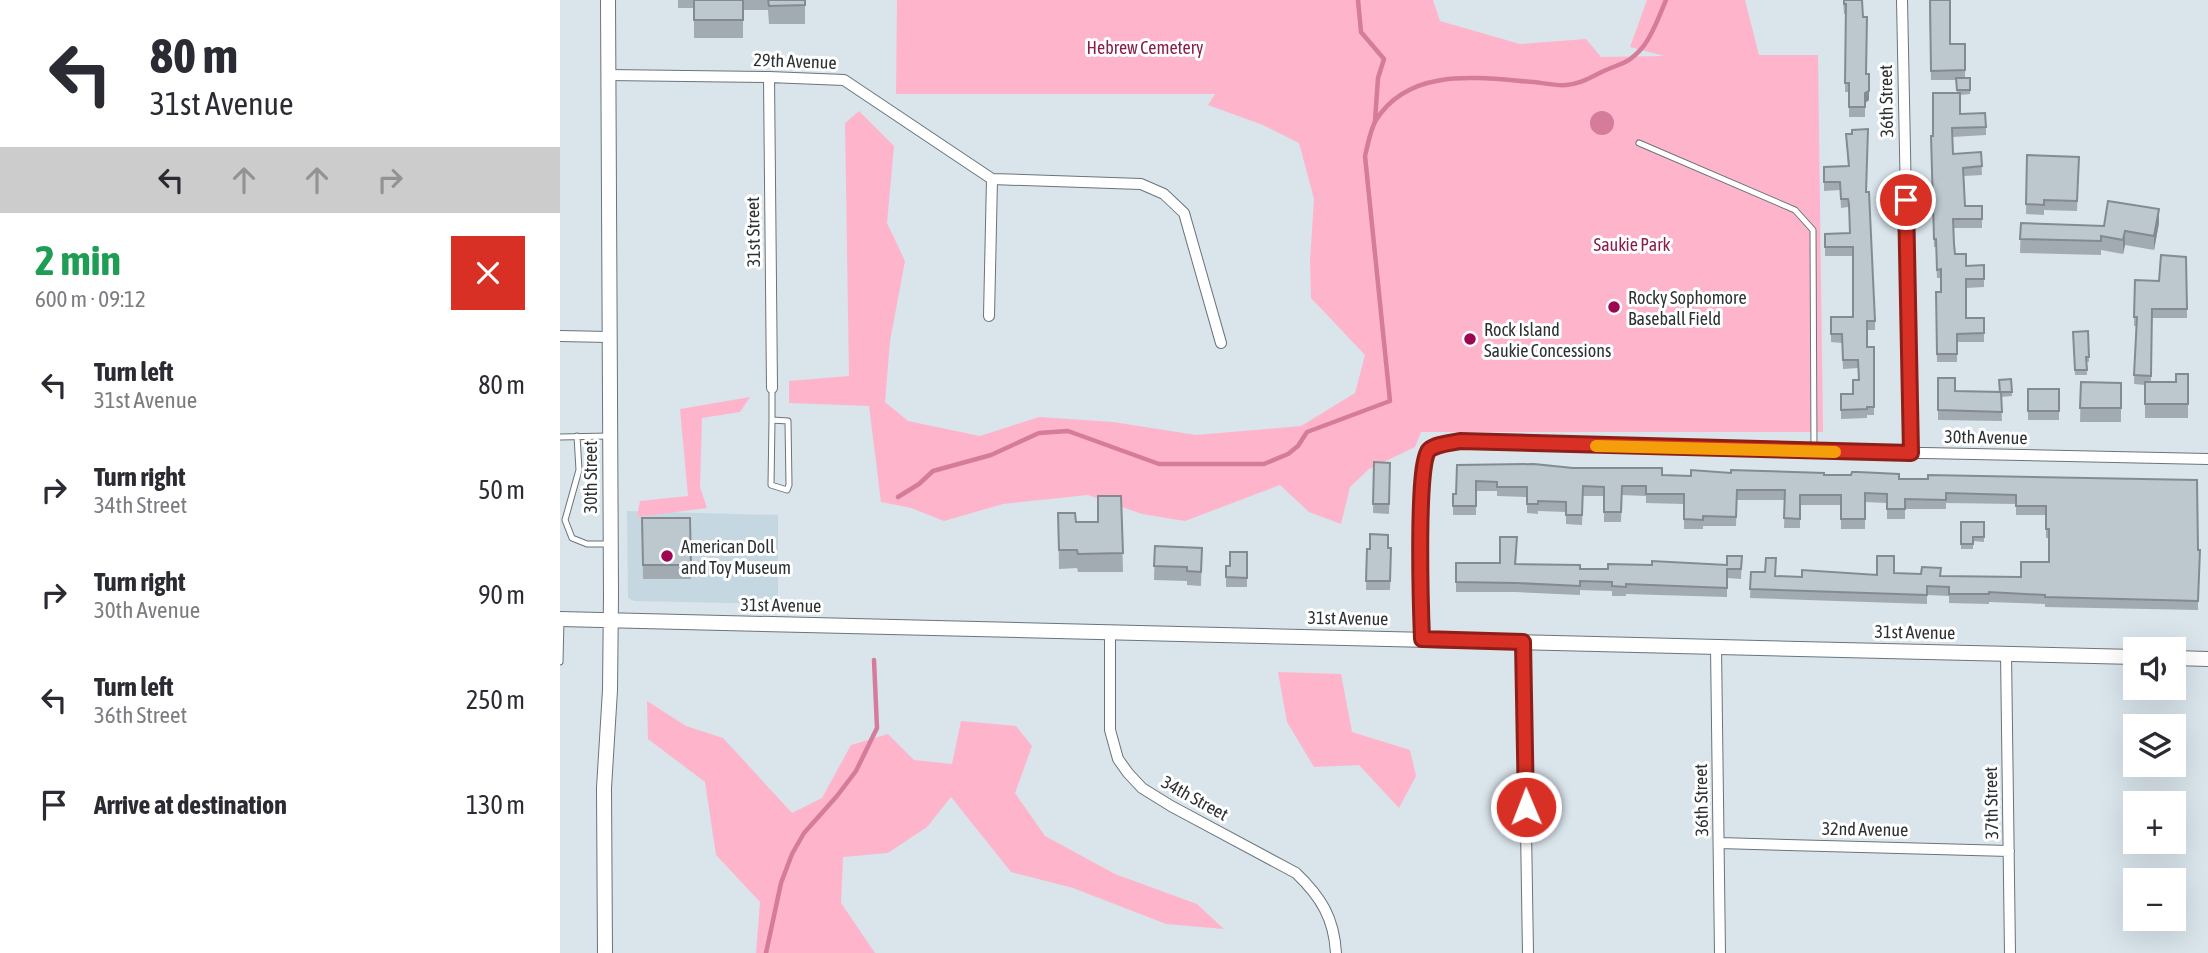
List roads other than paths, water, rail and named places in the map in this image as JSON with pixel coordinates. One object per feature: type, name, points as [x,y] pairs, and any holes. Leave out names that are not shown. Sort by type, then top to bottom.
[{"type":"street","name":"30th Street","points":[[605,953],[604,788],[610,690],[608,0]]},
{"type":"street","name":"36th Street","points":[[1902,0],[1911,453]]},
{"type":"street","name":"29th Avenue","points":[[608,75],[844,80],[992,179]]},
{"type":"street","name":"31st Street","points":[[769,77],[772,388]]},
{"type":"street","points":[[989,316],[992,179],[1141,184],[1164,194],[1184,213],[1221,343]]},
{"type":"street","points":[[560,336],[609,337]]},
{"type":"street","name":"30th Avenue","points":[[1422,639],[1422,469],[1429,450],[1460,441],[2208,459]]},
{"type":"street","name":"31st Avenue","points":[[561,619],[2123,657]]},
{"type":"street","name":"34th Street","points":[[1110,632],[1110,730],[1113,745],[1123,766],[1142,788],[1151,794],[1296,873],[1327,910],[1334,930],[1336,953]]},
{"type":"street","points":[[1523,642],[1528,953]]},
{"type":"street","name":"36th Street","points":[[1716,647],[1720,953]]},
{"type":"street","name":"37th Street","points":[[2006,653],[2010,953]]},
{"type":"street","points":[[2186,658],[2208,659]]},
{"type":"street","name":"32nd Avenue","points":[[1719,843],[2009,851]]},
{"type":"lane","points":[[1639,144],[1795,210],[1813,230],[1814,451]]},
{"type":"lane","points":[[772,388],[771,485],[787,490],[788,421],[772,420]]},
{"type":"lane","points":[[577,436],[579,470],[565,520],[572,538],[587,544],[610,544]]},
{"type":"lane","points":[[560,437],[609,436]]},
{"type":"lane","points":[[560,662],[561,619]]},
{"type":"waterway","points":[[1358,0],[1361,32],[1384,59],[1378,78],[1375,121]]},
{"type":"waterway","points":[[898,497],[933,471],[991,455],[1039,433],[1068,431],[1159,464],[1264,464],[1288,454],[1298,446],[1307,432],[1390,401],[1365,156],[1376,120],[1390,103],[1407,91],[1426,83],[1447,79],[1491,79],[1562,85],[1582,81],[1633,57],[1656,25],[1666,0]]},
{"type":"waterway","points":[[766,953],[781,883],[792,854],[804,833],[856,771],[877,728],[874,660]]},
{"type":"place","name":"Rocky Sophomore Baseball Field","points":[[1614,307]]},
{"type":"place","name":"Rock Island Saukie Concessions","points":[[1470,339]]},
{"type":"place","name":"American Doll and Toy Museum","points":[[667,556]]},
{"type":"park label","name":"Hebrew Cemetery","points":[[1145,47]]},
{"type":"park label","name":"Saukie Park","points":[[1632,244]]}]
